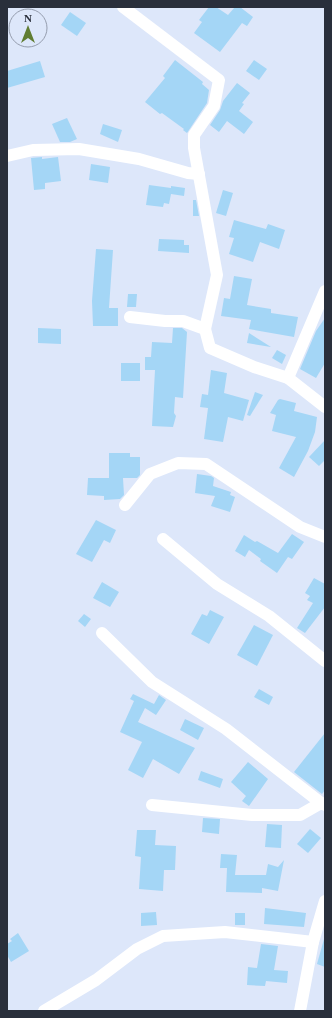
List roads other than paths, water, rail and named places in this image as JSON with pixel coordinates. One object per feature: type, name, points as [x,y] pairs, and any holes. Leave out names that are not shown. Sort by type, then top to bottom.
[{"type":"street","points":[[123,7],[219,80],[214,106],[194,135],[194,148],[217,274],[205,329],[210,348],[254,367],[288,378],[325,407]]},
{"type":"street","points":[[7,156],[33,150],[79,149],[139,159],[188,173],[199,174]]},
{"type":"street","points":[[288,378],[325,291]]},
{"type":"street","points":[[130,317],[165,321],[183,321],[205,329]]},
{"type":"street","points":[[125,505],[150,474],[178,462],[206,464],[300,526],[325,537]]},
{"type":"street","points":[[163,539],[217,584],[269,616],[325,661]]},
{"type":"street","points":[[102,633],[152,682],[226,729],[323,804],[300,814],[252,815],[152,805]]},
{"type":"street","points":[[300,1011],[313,942],[325,901]]},
{"type":"street","points":[[44,1011],[96,980],[137,949],[163,936],[225,932],[313,942]]}]
